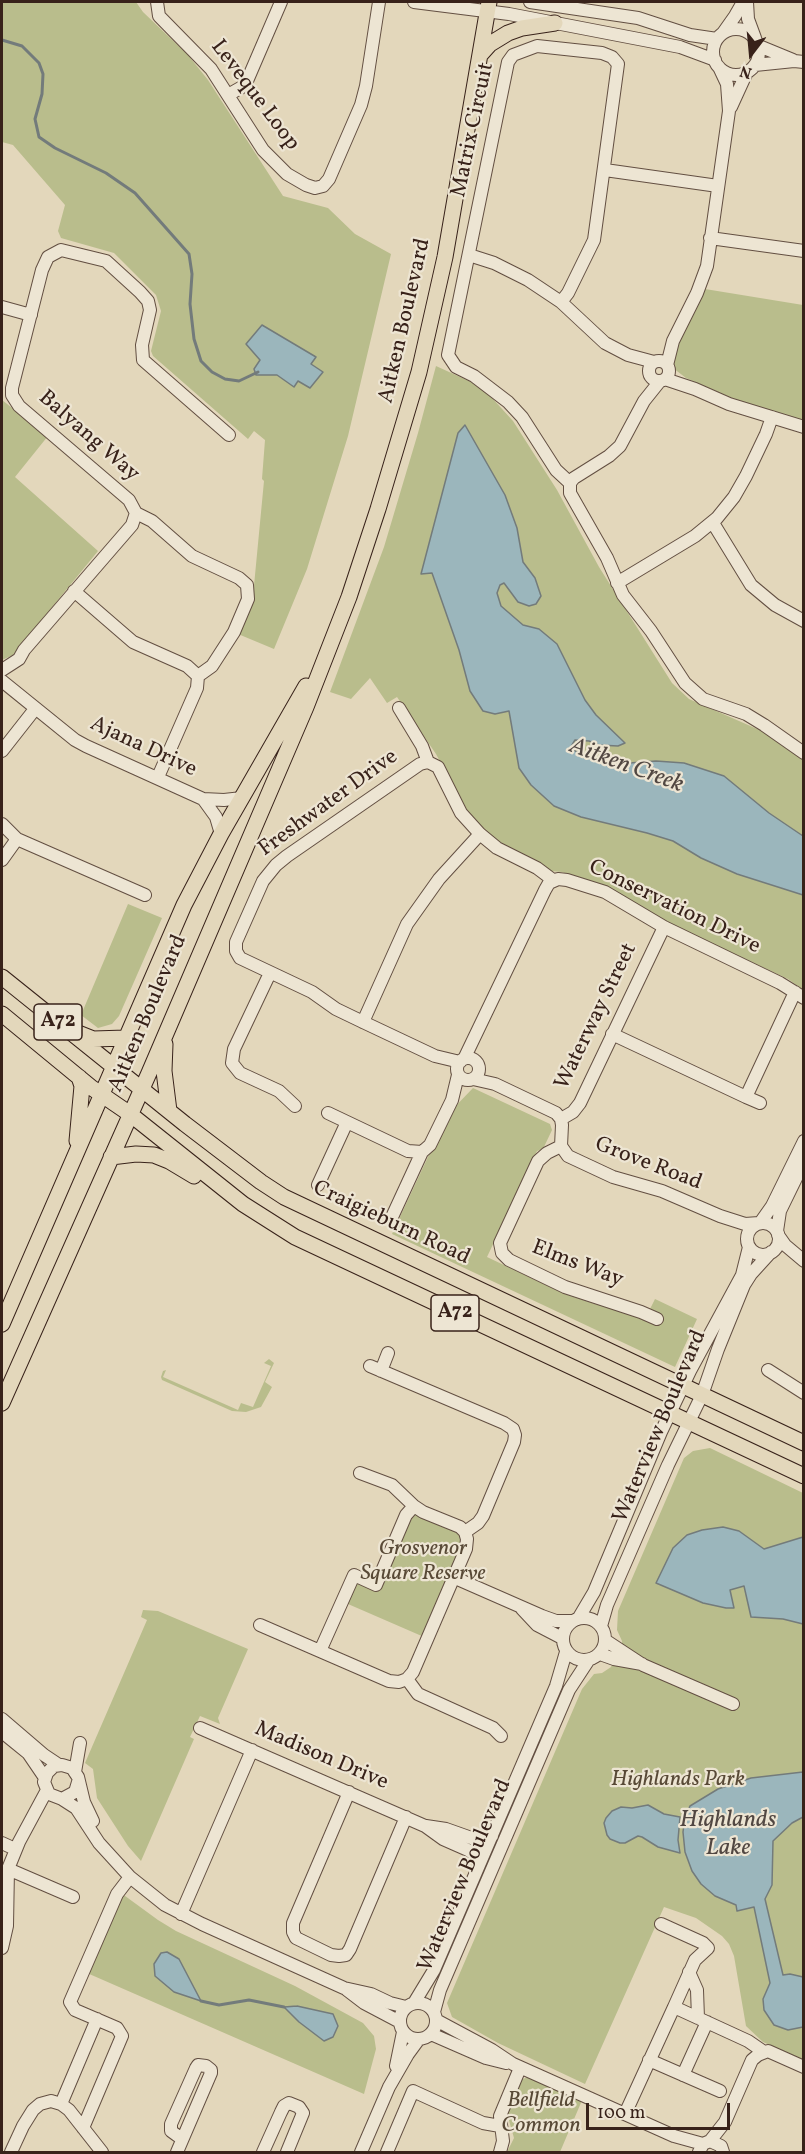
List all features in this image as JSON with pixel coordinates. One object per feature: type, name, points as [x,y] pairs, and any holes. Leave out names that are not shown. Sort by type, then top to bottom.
[{"type":"main road","name":"Aitken Boulevard","points":[[2,1403],[166,1032],[332,642],[378,509],[419,372],[445,257],[488,7]]},
{"type":"main road","points":[[481,54],[490,44],[508,33],[522,28],[555,23]]},
{"type":"main road","name":"Aitken Boulevard","points":[[2,1324],[184,905],[221,834],[332,642]]},
{"type":"main road","name":"Craigieburn Road","points":[[2,977],[261,1182],[304,1208],[804,1443]]},
{"type":"main road","name":"A72","points":[[2,1014],[79,1077],[130,1114],[243,1204],[295,1237],[804,1476]]},
{"type":"main road","points":[[65,1027],[93,1039],[126,1038]]},
{"type":"main road","points":[[166,1032],[164,1071],[169,1111]]},
{"type":"main road","points":[[77,1150],[82,1086],[79,1077]]},
{"type":"main road","points":[[111,1157],[136,1154],[154,1155],[169,1161],[217,1192],[243,1204]]},
{"type":"street","name":"Leveque Loop","points":[[157,2],[159,16],[202,58],[255,140],[279,167],[306,185],[315,188],[323,186],[329,179],[364,95],[379,2]]},
{"type":"street","points":[[228,95],[247,81],[281,2]]},
{"type":"street","points":[[414,2],[488,7],[614,36],[680,47],[717,64],[732,75],[751,68],[799,61]]},
{"type":"street","points":[[530,2],[638,18],[690,35],[719,36],[736,29],[750,34],[757,43],[799,61]]},
{"type":"street","points":[[745,2],[719,36],[713,53],[727,84],[729,111],[711,238],[702,281],[620,446],[609,456],[574,478],[570,483],[571,497],[607,558],[623,595],[651,631],[676,672],[694,692],[714,703],[746,714],[804,753]]},
{"type":"street","points":[[729,111],[759,53],[745,2]]},
{"type":"street","name":"Matrix Circuit","points":[[561,302],[568,293],[594,240],[619,70],[616,59],[602,53],[544,45],[513,55],[508,62],[470,255],[448,351],[449,359],[456,367],[474,376],[508,402],[522,417],[556,470],[570,483]]},
{"type":"street","points":[[605,170],[718,186]]},
{"type":"street","points":[[711,238],[804,251]]},
{"type":"street","name":"Balyang Way","points":[[198,676],[212,666],[234,632],[248,599],[249,589],[245,581],[192,556],[152,521],[134,517],[129,500],[15,401],[12,388],[44,264],[52,254],[62,250],[109,262],[146,298],[149,305],[149,316],[141,351],[143,360],[227,434],[234,422]]},
{"type":"street","points":[[470,255],[510,270],[561,302],[605,343],[628,355],[729,404],[804,427]]},
{"type":"street","points":[[2,307],[31,315]]},
{"type":"street","points":[[617,583],[666,555],[712,523],[725,509],[742,483],[762,444],[772,417]]},
{"type":"street","points":[[3,673],[9,661],[24,650],[134,517]]},
{"type":"street","points":[[712,523],[752,585],[775,605],[802,617]]},
{"type":"street","points":[[74,591],[137,644],[187,666],[198,676],[197,688],[158,777]]},
{"type":"street","name":"Ajana Drive","points":[[3,673],[35,709],[79,743],[203,799],[242,798]]},
{"type":"street","points":[[399,708],[422,746],[428,762]]},
{"type":"street","points":[[2,751],[35,709]]},
{"type":"street","name":"Freshwater Drive","points":[[270,973],[240,958],[236,951],[236,942],[263,881],[276,865],[417,766],[428,762],[438,767],[462,813],[480,834],[497,848],[537,868],[553,880]]},
{"type":"street","name":"Ajana Drive","points":[[203,799],[216,817],[221,834]]},
{"type":"street","points":[[2,824],[17,839],[145,896]]},
{"type":"street","points":[[363,1022],[407,924],[440,879],[480,834]]},
{"type":"street","points":[[2,860],[17,839]]},
{"type":"street","name":"Conservation Drive","points":[[392,1217],[422,1152],[430,1145],[467,1070],[476,1038],[545,890],[553,880],[565,879],[605,892],[664,927],[799,994]]},
{"type":"street","name":"Waterway Street","points":[[561,1119],[573,1112],[580,1103],[664,927]]},
{"type":"street","points":[[295,1106],[279,1091],[240,1073],[232,1063],[234,1049],[270,973],[318,996],[336,1009],[552,1111],[561,1119]]},
{"type":"street","points":[[746,1097],[799,994]]},
{"type":"street","points":[[612,1034],[760,1103]]},
{"type":"street","points":[[328,1113],[408,1151],[422,1152]]},
{"type":"street","name":"Grove Road","points":[[561,1119],[561,1146],[568,1156],[613,1177],[662,1191],[720,1216],[745,1224],[759,1223]]},
{"type":"street","points":[[318,1185],[347,1122]]},
{"type":"street","points":[[804,1140],[772,1206],[748,1233],[748,1245],[756,1254],[772,1252],[778,1244],[780,1211],[804,1162]]},
{"type":"street","name":"Elms Way","points":[[561,1146],[538,1161],[500,1244],[502,1253],[519,1266],[565,1287],[657,1319]]},
{"type":"street","name":"Grove Road","points":[[720,1216],[748,1245]]},
{"type":"street","points":[[759,1223],[770,1224],[785,1245],[804,1261]]},
{"type":"street","name":"Waterview Boulevard","points":[[575,1620],[594,1592],[670,1414],[742,1275],[748,1245]]},
{"type":"street","points":[[772,1252],[804,1261]]},
{"type":"street","name":"Waterview Boulevard","points":[[601,1626],[612,1594],[668,1465],[702,1395],[744,1285],[772,1252]]},
{"type":"street","points":[[388,1353],[375,1368],[513,1428],[514,1442],[483,1516],[478,1523],[465,1532]]},
{"type":"street","points":[[768,1370],[804,1393]]},
{"type":"street","points":[[260,1625],[389,1681],[399,1682],[407,1679],[413,1672],[466,1549],[467,1539],[465,1532],[414,1506],[392,1485],[360,1473]]},
{"type":"street","points":[[320,1651],[354,1575],[376,1585],[406,1515],[414,1506]]},
{"type":"street","points":[[453,1576],[556,1621],[591,1619],[601,1626],[605,1640],[600,1654],[588,1661],[576,1659],[567,1652],[562,1638],[564,1632],[575,1620]]},
{"type":"street","points":[[518,1605],[537,1625],[562,1638]]},
{"type":"street","points":[[605,1640],[643,1665],[733,1704]]},
{"type":"street","name":"Waterview Boulevard","points":[[410,2005],[434,1971],[556,1686],[567,1652]]},
{"type":"street","points":[[600,1654],[624,1662],[643,1665]]},
{"type":"street","name":"Waterview Boulevard","points":[[435,2016],[440,1990],[569,1690],[588,1661]]},
{"type":"street","points":[[407,1679],[418,1695],[493,1728],[501,1736]]},
{"type":"street","points":[[2,1719],[44,1755],[60,1765],[72,1768],[90,1815],[120,1866]]},
{"type":"street","name":"Madison Drive","points":[[200,1728],[425,1826],[442,1839],[474,1854],[479,1865]]},
{"type":"street","points":[[2,1732],[28,1754],[52,1791],[76,1808],[99,1843],[130,1877],[165,1905],[344,1988],[371,1994],[390,2003],[425,2004],[435,2016],[517,2066],[674,2136],[708,2148],[725,2122],[752,2060],[764,2052]]},
{"type":"street","points":[[2,1948],[7,1926],[8,1869],[15,1850],[52,1791],[50,1769],[60,1765],[80,1743],[77,1777],[72,1796],[52,1791]]},
{"type":"street","points":[[181,1914],[252,1750]]},
{"type":"street","points":[[349,1792],[293,1923],[292,1932],[296,1938],[331,1954],[339,1956],[346,1954],[350,1949],[406,1817]]},
{"type":"street","name":"Madison Drive","points":[[425,1826],[446,1829],[477,1840],[492,1836]]},
{"type":"street","points":[[2,1843],[15,1850]]},
{"type":"street","points":[[8,1869],[73,1897]]},
{"type":"street","points":[[83,2128],[122,2036],[117,2028],[73,2008],[71,1998],[117,1894],[130,1877]]},
{"type":"street","points":[[625,2114],[689,1972],[698,1956],[708,1948],[703,1943],[661,1924]]},
{"type":"street","points":[[683,2075],[703,2020],[697,1990],[689,1972]]},
{"type":"street","points":[[344,1988],[401,2027],[413,2039],[425,2037],[517,2066]]},
{"type":"street","points":[[389,2087],[401,2027],[401,2014],[410,2005]]},
{"type":"street","points":[[674,2007],[748,2040],[764,2052],[773,2053],[804,2067]]},
{"type":"street","points":[[361,2152],[389,2087],[408,2054],[435,2028],[435,2016]]},
{"type":"street","points":[[61,2104],[97,2019]]},
{"type":"street","points":[[649,2060],[720,2091]]},
{"type":"street","points":[[177,2152],[211,2073],[206,2066],[198,2065],[196,2068],[171,2124],[171,2131],[182,2139]]},
{"type":"street","points":[[500,2152],[504,2141],[500,2126],[502,2110],[517,2066]]},
{"type":"street","points":[[387,2152],[413,2091],[483,2123],[500,2126]]},
{"type":"street","points":[[11,2152],[33,2110],[46,2102],[61,2104],[69,2110],[102,2152]]},
{"type":"street","points":[[263,2152],[280,2112],[289,2103],[299,2107],[303,2113],[287,2152]]},
{"type":"green space","points":[[2,2],[136,2],[143,12],[188,55],[208,80],[283,196],[328,208],[355,234],[391,254],[348,436],[307,569],[274,649],[238,634],[253,596],[264,481],[262,479],[265,440],[254,431],[248,439],[153,356],[151,351],[161,311],[156,295],[114,253],[61,238],[58,231],[65,205],[13,145],[2,142]]},
{"type":"green space","points":[[705,289],[803,305],[803,421],[732,398],[686,378],[673,368],[671,363],[674,352]]},
{"type":"green space","points":[[436,366],[482,387],[513,421],[557,490],[599,567],[672,683],[689,699],[764,732],[803,759],[803,990],[788,979],[676,927],[618,893],[562,872],[550,871],[516,853],[485,833],[466,811],[436,754],[397,697],[387,703],[370,678],[351,699],[330,692],[384,547]]},
{"type":"green space","points":[[2,400],[48,436],[15,477],[98,551],[13,655],[2,660]]},
{"type":"green space","points":[[128,904],[162,918],[119,1016],[112,1024],[98,1028],[81,1015]]},
{"type":"green space","points":[[473,1088],[550,1124],[552,1130],[543,1149],[537,1151],[487,1257],[565,1294],[595,1304],[620,1310],[649,1311],[655,1299],[697,1319],[675,1367],[392,1234],[448,1114]]},
{"type":"green space","points":[[269,1359],[274,1363],[265,1382],[272,1387],[261,1407],[246,1412],[232,1411],[162,1380],[161,1377],[163,1371],[166,1370],[163,1377],[238,1410],[241,1403],[253,1407],[271,1366],[264,1363]]},
{"type":"green space","name":"Highlands Park","points":[[710,1448],[803,1493],[803,2060],[763,2042],[746,2026],[734,1956],[729,1944],[722,1936],[696,1918],[664,1907],[585,2084],[498,2043],[452,2017],[447,2003],[582,1689],[594,1674],[602,1673],[611,1667],[622,1644],[617,1630],[618,1611],[684,1458],[693,1451]]},
{"type":"green space","name":"Grosvenor Square Reserve","points":[[417,1514],[462,1533],[463,1543],[424,1637],[348,1604],[357,1582],[380,1591],[410,1518]]},
{"type":"green space","points":[[143,1610],[158,1611],[248,1649],[218,1718],[220,1724],[200,1716],[190,1737],[194,1739],[141,1861],[128,1846],[97,1798],[93,1769],[85,1763],[147,1620],[141,1617]]},
{"type":"green space","points":[[121,1893],[176,1931],[295,1986],[363,2023],[374,2036],[376,2049],[364,2094],[87,1973]]},
{"type":"green space","name":"Bellfield Common","points":[[531,2076],[583,2098],[560,2152],[507,2152],[514,2138],[508,2108],[520,2080]]},
{"type":"water","points":[[262,325],[316,357],[311,364],[323,372],[310,388],[298,381],[294,387],[277,375],[256,375],[254,369],[260,360],[246,344]]},
{"type":"water","points":[[465,425],[505,495],[517,528],[523,562],[535,578],[541,596],[536,604],[529,606],[518,602],[504,583],[500,585],[497,593],[501,606],[523,625],[539,629],[557,644],[585,700],[596,715],[625,743],[618,746],[599,745],[589,741],[575,740],[572,745],[573,750],[600,762],[616,764],[656,761],[684,763],[724,776],[769,813],[803,836],[803,895],[737,874],[701,858],[673,841],[581,817],[554,806],[531,785],[519,768],[509,711],[495,714],[483,711],[470,691],[459,650],[432,573],[421,574],[458,433]]},
{"type":"water","points":[[723,1527],[739,1531],[764,1549],[803,1537],[803,1624],[783,1619],[751,1617],[744,1586],[730,1590],[734,1608],[726,1608],[703,1603],[656,1583],[673,1548],[687,1535]]},
{"type":"water","name":"Highlands Lake","points":[[803,1772],[803,1817],[792,1823],[773,1841],[772,1885],[765,1899],[783,1975],[803,1977],[803,2027],[788,2030],[774,2025],[764,2010],[763,1999],[770,1983],[754,1907],[737,1911],[736,1905],[715,1896],[701,1884],[692,1871],[685,1852],[683,1832],[685,1816],[690,1806],[718,1789],[751,1778]]},
{"type":"water","points":[[648,1805],[664,1814],[680,1817],[678,1840],[680,1853],[658,1847],[638,1836],[625,1843],[620,1843],[610,1839],[607,1835],[604,1823],[612,1811],[621,1807],[632,1808]]},
{"type":"water","points":[[167,1952],[179,1959],[201,2001],[174,1992],[155,1976],[154,1964],[161,1953]]},
{"type":"water","points":[[297,2006],[333,2014],[338,2026],[333,2037],[324,2041],[284,2007]]},
{"type":"waterway","name":"Aitken Creek","points":[[2,40],[22,46],[39,63],[43,74],[42,94],[35,119],[39,137],[55,148],[106,173],[135,193],[189,254],[192,274],[190,304],[194,339],[201,361],[212,372],[225,379],[239,381],[258,372]]},
{"type":"waterway","points":[[201,2001],[219,2005],[249,2000],[284,2007]]}]
